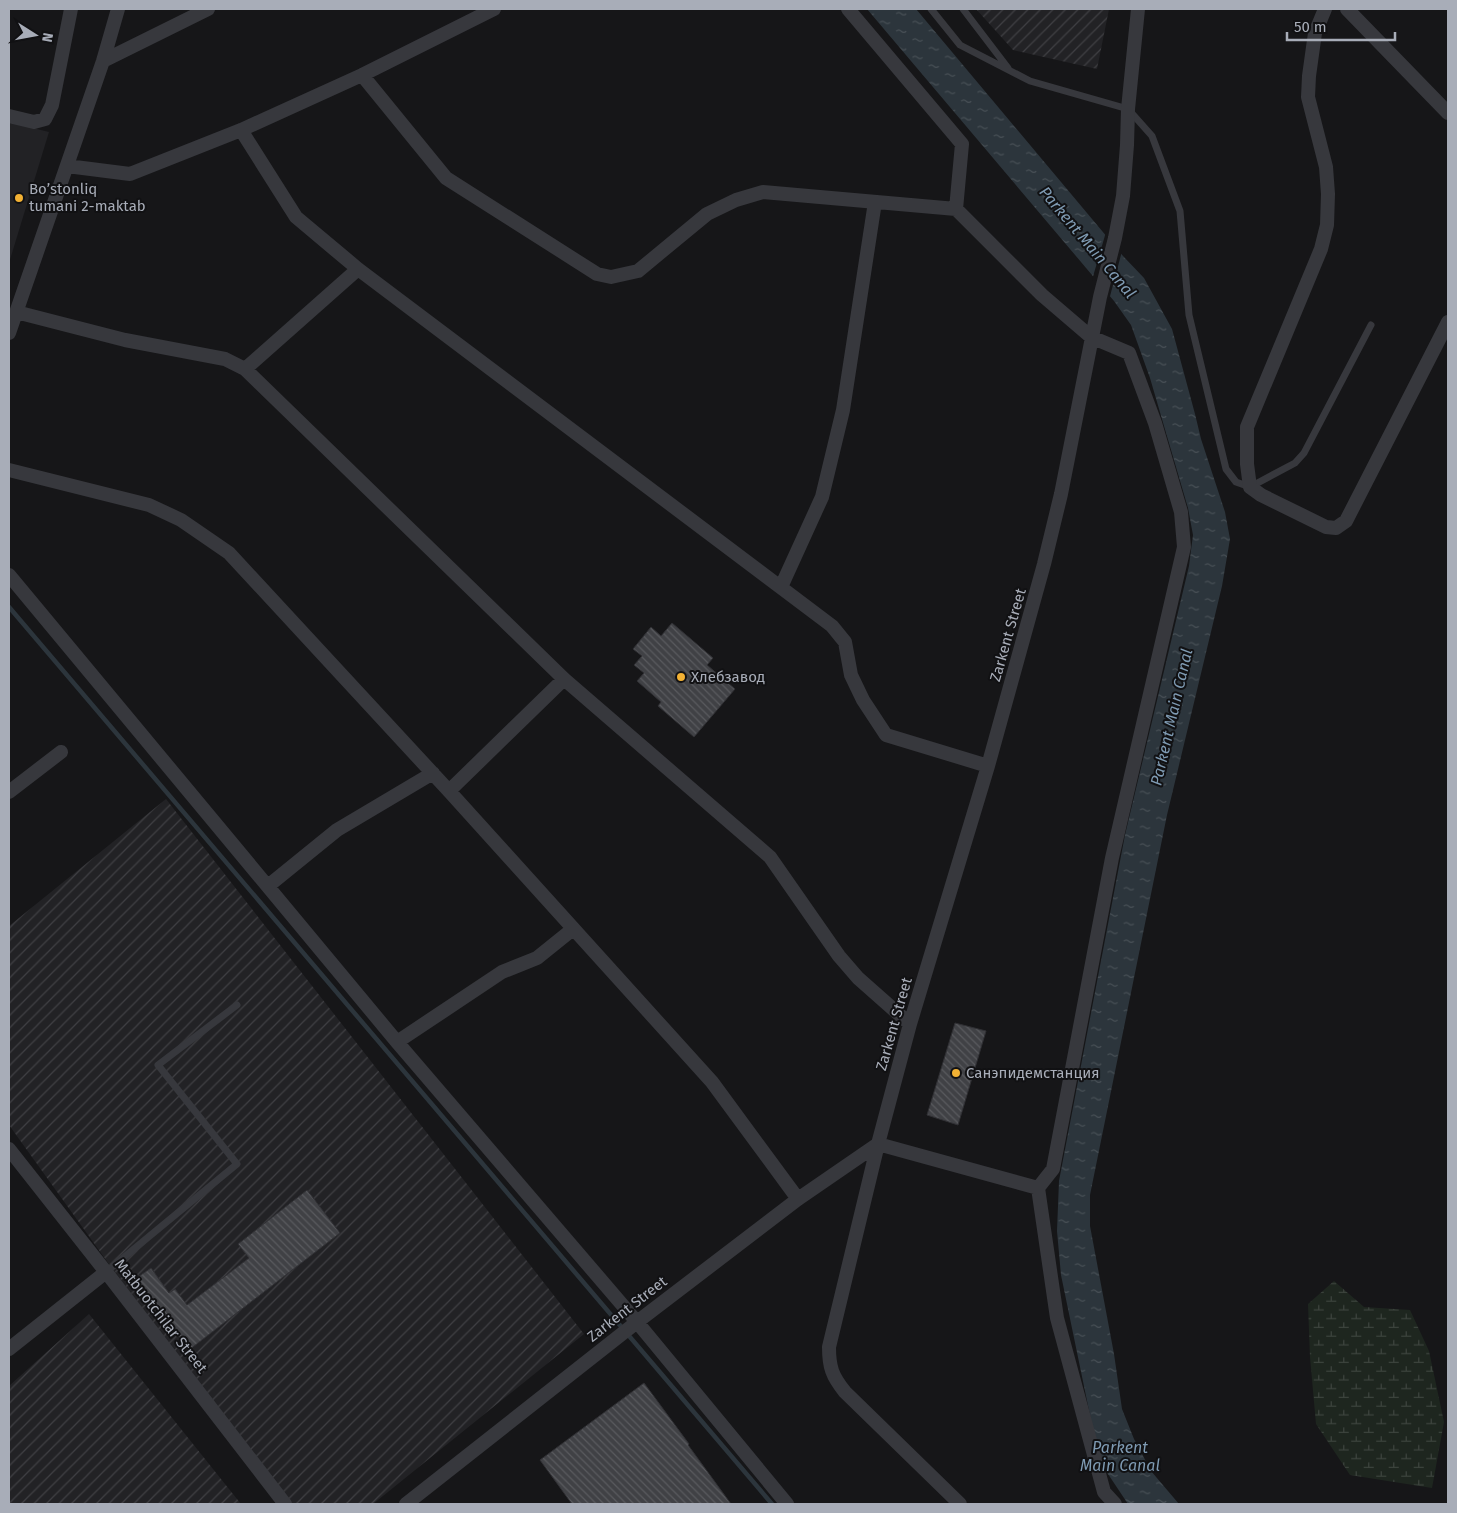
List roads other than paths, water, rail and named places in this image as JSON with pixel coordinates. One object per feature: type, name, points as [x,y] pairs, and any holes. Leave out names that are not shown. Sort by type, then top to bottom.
[{"type":"street","points":[[9,116],[34,122],[45,119],[52,105],[71,9]]},
{"type":"street","points":[[9,333],[103,61],[118,9]]},
{"type":"street","points":[[103,61],[208,9]]},
{"type":"street","points":[[67,166],[130,174],[241,130],[362,75],[494,9]]},
{"type":"street","points":[[848,9],[962,144],[956,209]]},
{"type":"street","name":"Zarkent Street","points":[[406,1504],[629,1328],[798,1199],[878,1144],[910,1024],[988,766],[1049,546],[1061,494],[1091,337],[1115,238],[1124,188],[1128,109],[1138,9]]},
{"type":"street","points":[[1325,9],[1315,33],[1308,97],[1326,167],[1328,194],[1327,225],[1321,249],[1247,426],[1247,464],[1250,487],[1260,495],[1326,527],[1336,528],[1346,521],[1448,322]]},
{"type":"street","points":[[1347,9],[1448,113]]},
{"type":"street","points":[[362,75],[446,178],[597,274],[611,278],[638,271],[707,214],[736,200],[763,192],[956,209],[1042,295],[1091,337],[1129,353],[1155,424],[1181,512],[1184,547],[1112,858],[1053,1169],[1038,1188],[1057,1318],[1104,1492],[1116,1504]]},
{"type":"street","points":[[241,130],[296,217],[358,269],[832,626],[845,642],[851,675],[863,700],[886,735],[988,766]]},
{"type":"street","points":[[781,587],[822,497],[841,420],[875,202]]},
{"type":"street","points":[[245,370],[358,269]]},
{"type":"street","points":[[16,312],[125,340],[225,359],[245,370],[564,679],[770,856],[840,956],[858,978],[910,1024]]},
{"type":"street","points":[[9,470],[149,505],[182,520],[229,553],[433,773],[712,1082],[798,1199]]},
{"type":"street","points":[[9,575],[397,1042],[629,1328],[787,1504]]},
{"type":"street","points":[[449,791],[564,679]]},
{"type":"street","points":[[9,792],[61,752]]},
{"type":"street","points":[[268,886],[337,830],[433,773]]},
{"type":"street","points":[[397,1042],[502,972],[537,958],[573,928]]},
{"type":"street","points":[[960,1504],[845,1392],[836,1380],[829,1364],[832,1329],[861,1219],[878,1144],[1038,1188]]},
{"type":"street","name":"Matbuotchilar Street","points":[[9,1149],[285,1504]]},
{"type":"street","points":[[9,1349],[106,1272]]},
{"type":"lane","points":[[930,9],[960,45],[1030,81],[1128,109],[1152,136],[1180,211],[1189,314],[1226,469],[1236,482],[1250,487],[1291,466],[1304,453],[1371,325]]},
{"type":"lane","points":[[963,9],[1010,70]]},
{"type":"lane","points":[[106,1272],[237,1164],[158,1065],[237,1005]]},
{"type":"water","name":"Parkent Main Canal","points":[[867,9],[916,9],[1123,256],[1144,278],[1172,329],[1201,439],[1225,512],[1230,539],[1222,586],[1167,815],[1090,1195],[1090,1226],[1114,1354],[1122,1409],[1134,1439],[1151,1471],[1179,1504],[1128,1504],[1102,1465],[1061,1275],[1057,1231],[1059,1181],[1125,835],[1189,566],[1193,535],[1188,508],[1150,378],[1131,325],[1114,301]]},
{"type":"waterway","points":[[9,607],[772,1504]]},
{"type":"place","name":"Bo’stonliq tumani 2-maktab","points":[[19,198]]},
{"type":"place","name":"Хлебзавод","points":[[681,677]]},
{"type":"place","name":"Санэпидемстанция","points":[[956,1073]]}]
